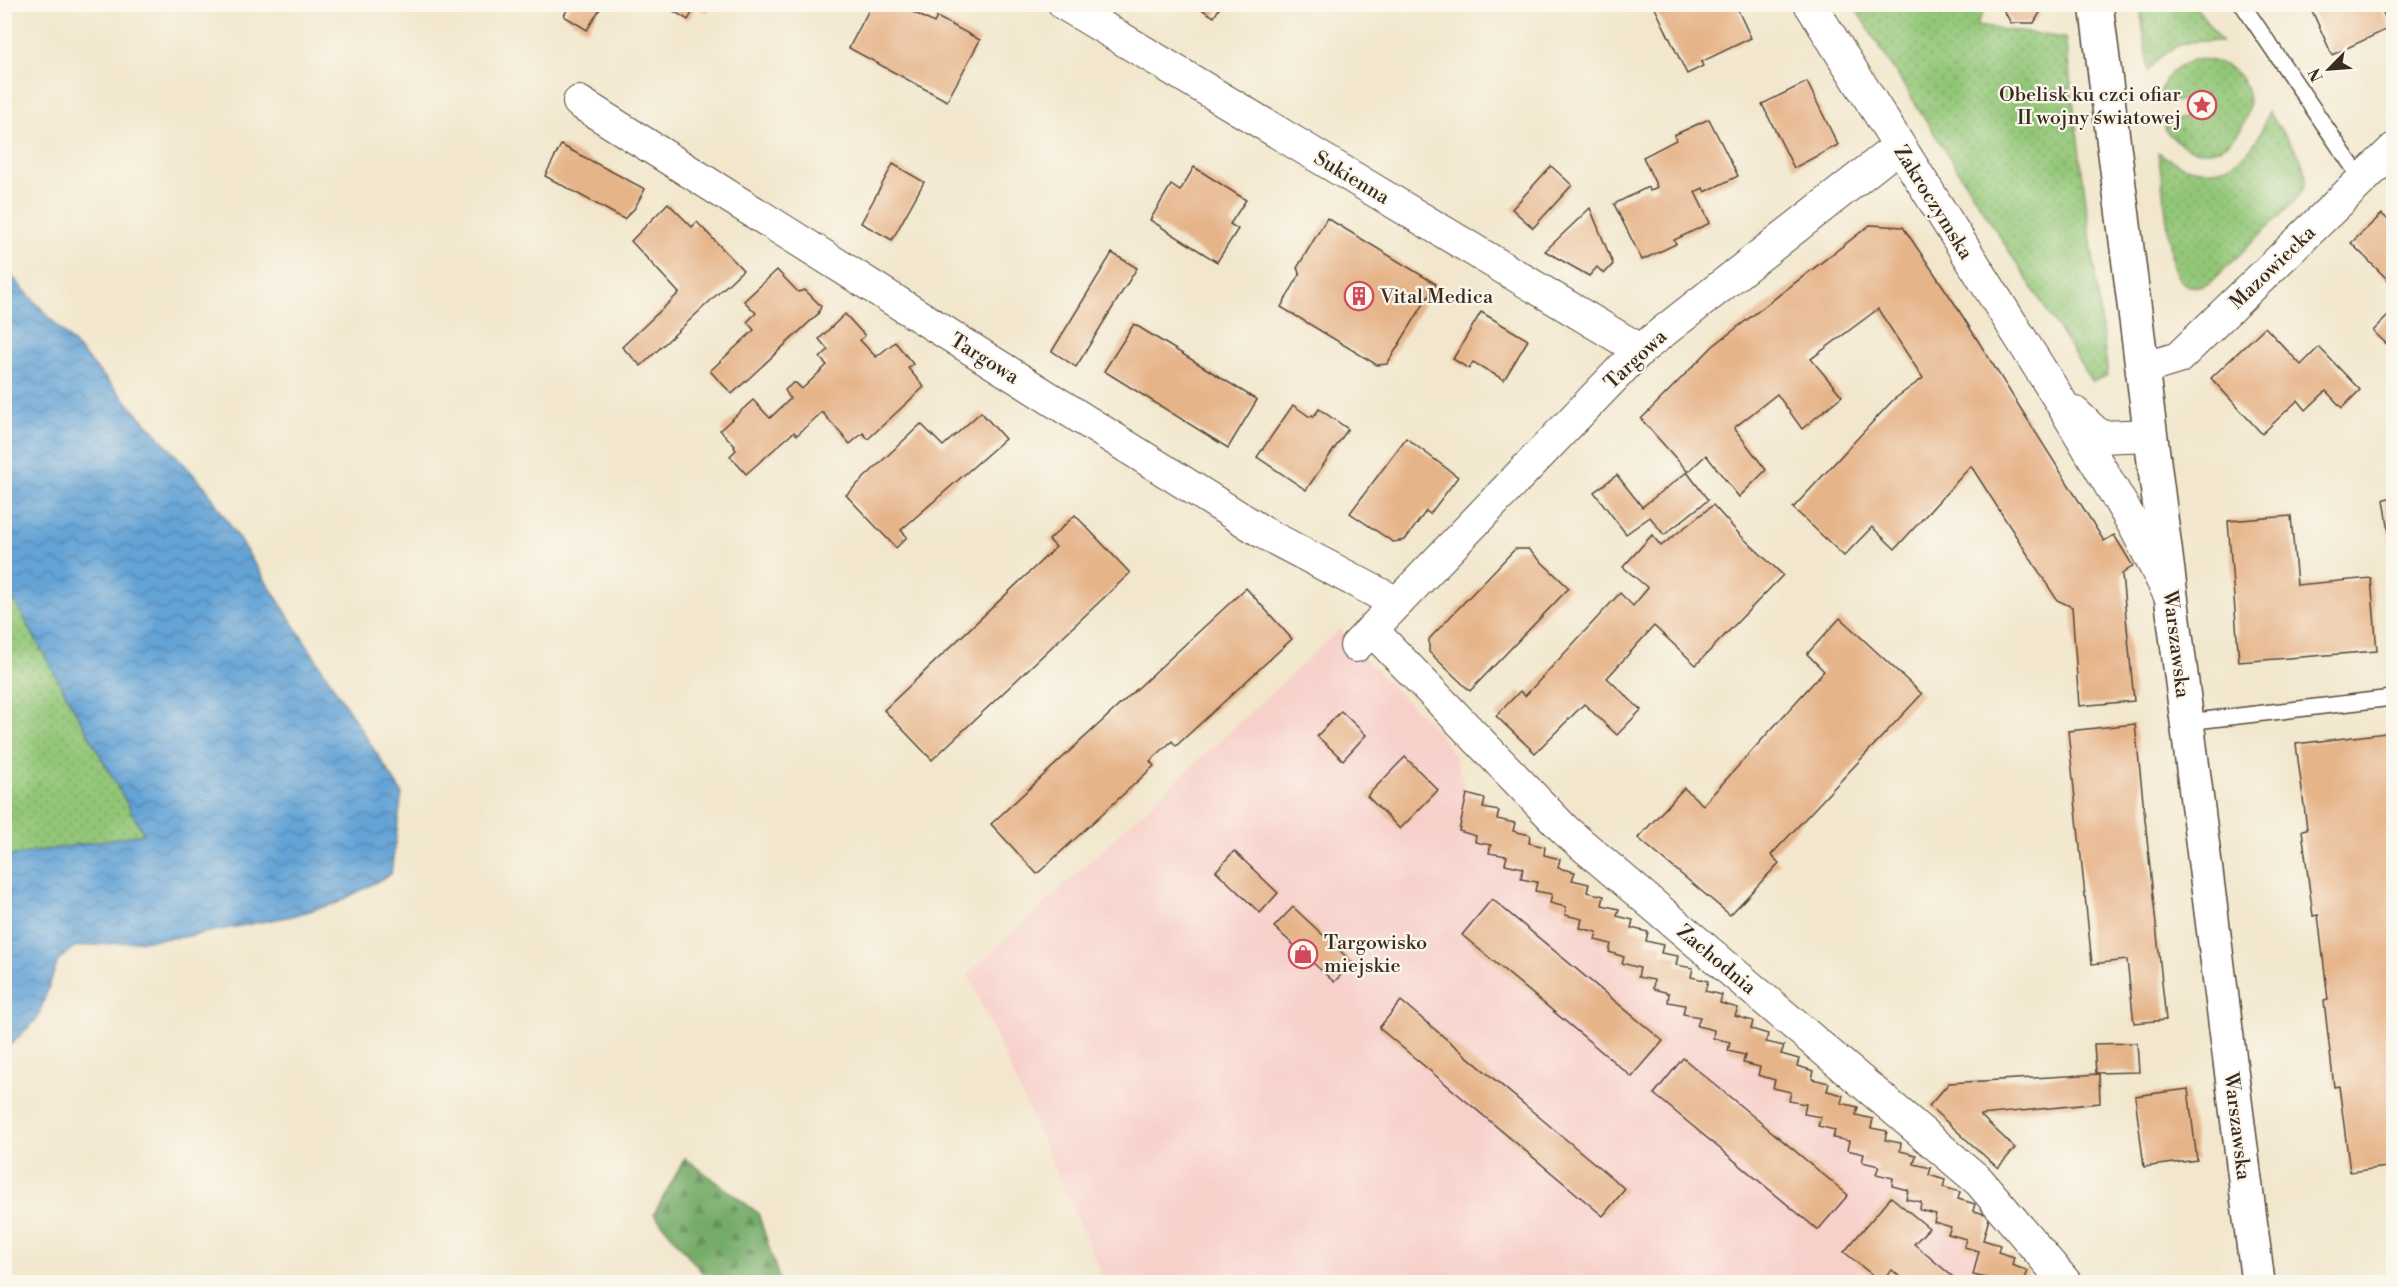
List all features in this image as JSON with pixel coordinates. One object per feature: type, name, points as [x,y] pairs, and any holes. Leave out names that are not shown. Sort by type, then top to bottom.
[{"type":"street","name":"Sukienna","points":[[1064,4],[1640,350]]},
{"type":"street","name":"Zakroczymska","points":[[1810,4],[2059,399],[2135,527],[2171,598]]},
{"type":"street","name":"Warszawska","points":[[2096,4],[2258,1282]]},
{"type":"street","name":"Targowa","points":[[579,102],[1264,534],[1398,603]]},
{"type":"street","name":"Targowa","points":[[1364,638],[1640,350],[1899,146]]},
{"type":"street","name":"Mazowiecka","points":[[2142,369],[2178,358],[2394,149]]},
{"type":"street","name":"Zakroczymska","points":[[2059,399],[2100,437],[2151,435]]},
{"type":"street","name":"Zachodnia","points":[[1364,638],[1566,831],[1979,1180],[2065,1282]]},
{"type":"lane","points":[[2242,4],[2361,180]]},
{"type":"lane","points":[[2187,722],[2392,698]]},
{"type":"shaded area","name":"Targowisko miejskie","points":[[1340,629],[1364,658],[1439,733],[1456,759],[1467,794],[1459,831],[1476,836],[1475,842],[1491,845],[1489,853],[1507,856],[1506,864],[1523,868],[1521,879],[1537,882],[1536,891],[1552,894],[1550,903],[1566,907],[1565,915],[1582,919],[1580,928],[1597,932],[1595,940],[1611,944],[1609,952],[1624,957],[1623,963],[1640,968],[1685,1005],[1683,1014],[1700,1017],[1698,1026],[1714,1030],[1713,1038],[1730,1042],[1728,1051],[1745,1055],[1743,1063],[1760,1067],[1758,1075],[1775,1080],[1773,1088],[1791,1092],[1789,1101],[1806,1104],[1804,1114],[1821,1117],[1819,1126],[1835,1130],[1833,1138],[1849,1141],[1864,1154],[1862,1162],[1879,1166],[1877,1174],[1893,1178],[1892,1186],[1908,1190],[1906,1199],[1921,1202],[1920,1210],[1936,1214],[1934,1222],[1951,1227],[1949,1234],[1966,1239],[1964,1247],[1979,1251],[1973,1275],[1990,1279],[1989,1282],[1105,1282],[968,974]]},
{"type":"green space","points":[[1853,5],[1987,5],[1976,26],[2065,38],[2108,375],[2092,382]]},
{"type":"green space","points":[[2140,5],[2195,5],[2221,42],[2198,41],[2180,45],[2164,55],[2148,71]]},
{"type":"green space","points":[[2197,59],[2227,67],[2244,83],[2249,103],[2244,124],[2231,141],[2212,150],[2189,148],[2164,129],[2168,122],[2208,112],[2204,96],[2164,104],[2158,99],[2171,73],[2176,68]]},
{"type":"green space","points":[[2268,112],[2292,144],[2302,162],[2306,178],[2304,187],[2296,200],[2210,283],[2197,286],[2187,285],[2182,282],[2173,267],[2158,152],[2176,163],[2194,169],[2210,170],[2226,167],[2240,159],[2251,147],[2261,132]]},
{"type":"green space","points":[[5,584],[144,834],[5,857]]},
{"type":"green space","points":[[685,1158],[758,1213],[780,1282],[710,1282],[654,1214]]},
{"type":"water","points":[[5,269],[206,488],[402,793],[391,874],[337,903],[292,916],[183,937],[74,947],[58,961],[37,1019],[5,1050],[5,857],[144,834],[5,584]]},
{"type":"building","points":[[570,4],[603,4],[587,30],[564,16]]},
{"type":"building","points":[[662,4],[711,4],[706,12],[696,6],[688,20]]},
{"type":"building","points":[[872,4],[912,4],[913,12],[934,23],[937,17],[980,40],[947,101],[849,48]]},
{"type":"building","points":[[1193,4],[1222,4],[1214,17]]},
{"type":"building","points":[[1653,4],[1735,4],[1751,38],[1701,62],[1703,66],[1687,74]]},
{"type":"building","points":[[2000,4],[2045,4],[2034,23],[2011,23]]},
{"type":"building","points":[[2309,4],[2379,4],[2390,28],[2332,55]]},
{"type":"building","points":[[1807,82],[1838,145],[1794,168],[1762,104]]},
{"type":"building","points":[[1709,119],[1738,176],[1705,192],[1703,188],[1695,192],[1710,223],[1674,240],[1676,244],[1642,260],[1614,204],[1648,187],[1650,191],[1657,187],[1643,157],[1676,140],[1674,135]]},
{"type":"building","points":[[561,145],[645,189],[634,209],[624,219],[545,176]]},
{"type":"building","points":[[893,164],[924,182],[892,240],[861,223]]},
{"type":"building","points":[[1551,166],[1572,185],[1533,228],[1512,209]]},
{"type":"building","points":[[1194,167],[1246,200],[1230,224],[1238,229],[1217,262],[1150,220],[1171,185],[1180,191]]},
{"type":"building","points":[[668,203],[692,227],[697,222],[743,270],[641,366],[622,347],[679,293],[631,241]]},
{"type":"building","points":[[1590,208],[1613,264],[1604,274],[1597,267],[1589,276],[1545,251]]},
{"type":"building","points":[[2382,214],[2394,226],[2394,286],[2351,243]]},
{"type":"building","name":"Vital Medica","points":[[1327,218],[1436,284],[1387,364],[1377,365],[1281,307],[1300,274],[1297,268]]},
{"type":"building","points":[[1870,225],[1903,227],[1953,301],[2104,541],[2114,535],[2133,566],[2122,574],[2134,701],[2079,706],[2072,607],[2057,600],[1971,466],[1895,549],[1872,527],[1844,556],[1793,508],[1893,400],[1923,378],[1878,309],[1811,359],[1842,396],[1802,429],[1777,394],[1734,428],[1766,470],[1739,497],[1706,455],[1688,472],[1641,419],[1713,346]]},
{"type":"building","points":[[1112,253],[1137,268],[1076,367],[1052,351]]},
{"type":"building","points":[[777,270],[798,292],[805,290],[821,306],[818,314],[732,394],[710,371],[754,330],[747,322],[756,313],[744,301]]},
{"type":"building","points":[[2394,310],[2394,351],[2373,331]]},
{"type":"building","points":[[1481,312],[1528,340],[1504,380],[1473,362],[1469,369],[1453,359]]},
{"type":"building","points":[[845,314],[865,336],[860,340],[876,357],[895,342],[913,364],[908,368],[924,387],[868,439],[863,433],[850,444],[822,412],[797,435],[794,432],[746,474],[730,456],[736,450],[735,446],[720,430],[753,400],[770,418],[790,399],[785,390],[793,383],[802,389],[827,365],[820,358],[828,350],[819,339]]},
{"type":"building","points":[[1134,324],[1257,400],[1228,448],[1104,371]]},
{"type":"building","points":[[2265,327],[2301,365],[2319,347],[2360,390],[2342,408],[2326,391],[2306,410],[2298,400],[2262,434],[2211,378]]},
{"type":"building","points":[[1293,405],[1310,417],[1312,415],[1313,417],[1319,409],[1348,429],[1306,490],[1257,457]]},
{"type":"building","points":[[981,412],[1005,439],[901,530],[907,537],[896,548],[846,495],[921,424],[943,446]]},
{"type":"building","points":[[1406,438],[1458,477],[1430,514],[1426,511],[1405,540],[1393,542],[1350,513]]},
{"type":"building","points":[[1687,472],[1708,500],[1664,535],[1650,517],[1626,534],[1594,492],[1617,475],[1642,507]]},
{"type":"building","points":[[2394,497],[2394,552],[2392,552],[2384,499]]},
{"type":"building","points":[[1713,505],[1741,536],[1783,575],[1696,665],[1654,626],[1607,678],[1641,710],[1617,735],[1584,704],[1535,753],[1496,716],[1520,691],[1525,696],[1620,593],[1633,606],[1648,588],[1623,567],[1652,535],[1661,546]]},
{"type":"building","points":[[1075,515],[1130,573],[932,760],[884,710],[1056,547],[1049,540]]},
{"type":"building","points":[[2291,516],[2297,585],[2371,578],[2377,651],[2239,662],[2228,521]]},
{"type":"building","points":[[1515,549],[1528,549],[1569,588],[1470,691],[1429,652],[1429,639]]},
{"type":"building","points":[[1246,588],[1292,639],[1176,746],[1172,741],[1150,761],[1154,766],[1037,874],[991,824]]},
{"type":"building","points":[[1840,618],[1922,694],[1771,855],[1779,863],[1730,915],[1638,838],[1684,788],[1703,805],[1824,671],[1807,654]]},
{"type":"building","points":[[1341,711],[1366,735],[1343,760],[1317,736]]},
{"type":"building","points":[[2135,724],[2166,1020],[2134,1023],[2127,960],[2092,964],[2068,731]]},
{"type":"building","points":[[2394,732],[2394,1166],[2350,1172],[2339,1086],[2334,1087],[2324,1001],[2328,1000],[2318,915],[2313,916],[2302,830],[2307,829],[2296,744]]},
{"type":"building","points":[[1405,757],[1438,790],[1400,829],[1367,796]]},
{"type":"building","points":[[1467,794],[1485,799],[1483,808],[1499,811],[1497,819],[1515,823],[1513,831],[1530,835],[1529,843],[1545,847],[1544,855],[1560,859],[1558,868],[1575,872],[1572,880],[1589,884],[1587,892],[1604,896],[1602,905],[1619,909],[1617,916],[1633,920],[1631,928],[1648,932],[1646,941],[1663,945],[1661,953],[1678,956],[1676,965],[1693,968],[1691,977],[1708,981],[1705,991],[1722,995],[1720,1003],[1738,1008],[1735,1016],[1753,1021],[1751,1029],[1768,1034],[1766,1042],[1784,1046],[1781,1054],[1799,1059],[1797,1066],[1814,1071],[1812,1079],[1829,1083],[1827,1091],[1843,1095],[1841,1103],[1858,1107],[1856,1115],[1873,1119],[1871,1128],[1887,1131],[1885,1140],[1901,1143],[1900,1151],[1916,1155],[1914,1164],[1931,1168],[1929,1175],[1945,1180],[1943,1187],[1960,1192],[1958,1199],[1975,1204],[1973,1211],[1990,1215],[1983,1240],[2000,1245],[1998,1252],[2014,1257],[2012,1265],[2028,1271],[2024,1281],[2028,1282],[1989,1282],[1990,1279],[1973,1275],[1979,1251],[1964,1247],[1966,1239],[1948,1234],[1951,1227],[1934,1222],[1936,1214],[1920,1210],[1921,1202],[1906,1199],[1908,1190],[1892,1186],[1893,1178],[1876,1174],[1879,1166],[1862,1162],[1864,1154],[1847,1150],[1849,1141],[1833,1138],[1835,1130],[1818,1126],[1821,1117],[1804,1114],[1806,1104],[1789,1101],[1791,1092],[1773,1088],[1775,1080],[1758,1075],[1760,1067],[1743,1063],[1745,1055],[1728,1051],[1730,1042],[1713,1038],[1714,1030],[1697,1026],[1700,1017],[1683,1014],[1685,1005],[1668,1002],[1669,993],[1653,989],[1654,980],[1638,977],[1640,968],[1622,963],[1624,957],[1609,952],[1611,944],[1595,940],[1597,932],[1580,928],[1582,919],[1565,915],[1566,907],[1550,903],[1552,894],[1535,891],[1537,882],[1521,879],[1523,868],[1505,864],[1507,856],[1489,853],[1491,845],[1475,842],[1476,836],[1459,831]]},
{"type":"building","points":[[1234,851],[1278,893],[1260,913],[1216,871]]},
{"type":"building","points":[[1492,899],[1663,1041],[1632,1077],[1462,935]]},
{"type":"building","points":[[1293,907],[1353,963],[1334,982],[1274,927]]},
{"type":"building","points":[[1401,1001],[1625,1189],[1603,1216],[1379,1028]]},
{"type":"building","points":[[2137,1043],[2139,1072],[2096,1073],[2094,1044]]},
{"type":"building","points":[[1683,1058],[1848,1195],[1818,1230],[1654,1094]]},
{"type":"building","points":[[2099,1074],[2100,1103],[1980,1115],[2015,1148],[1998,1168],[1929,1106],[1949,1083]]},
{"type":"building","points":[[2188,1089],[2197,1160],[2144,1167],[2135,1096]]},
{"type":"building","points":[[1891,1197],[1929,1228],[1914,1244],[1959,1282],[1906,1282],[1892,1270],[1881,1282],[1844,1252]]},
{"type":"place","name":"Obelisk ku czci ofiar II wojny światowej","points":[[2202,105]]},
{"type":"place","name":"Vital Medica","points":[[1359,296]]},
{"type":"place","name":"Targowisko miejskie","points":[[1303,954]]}]
